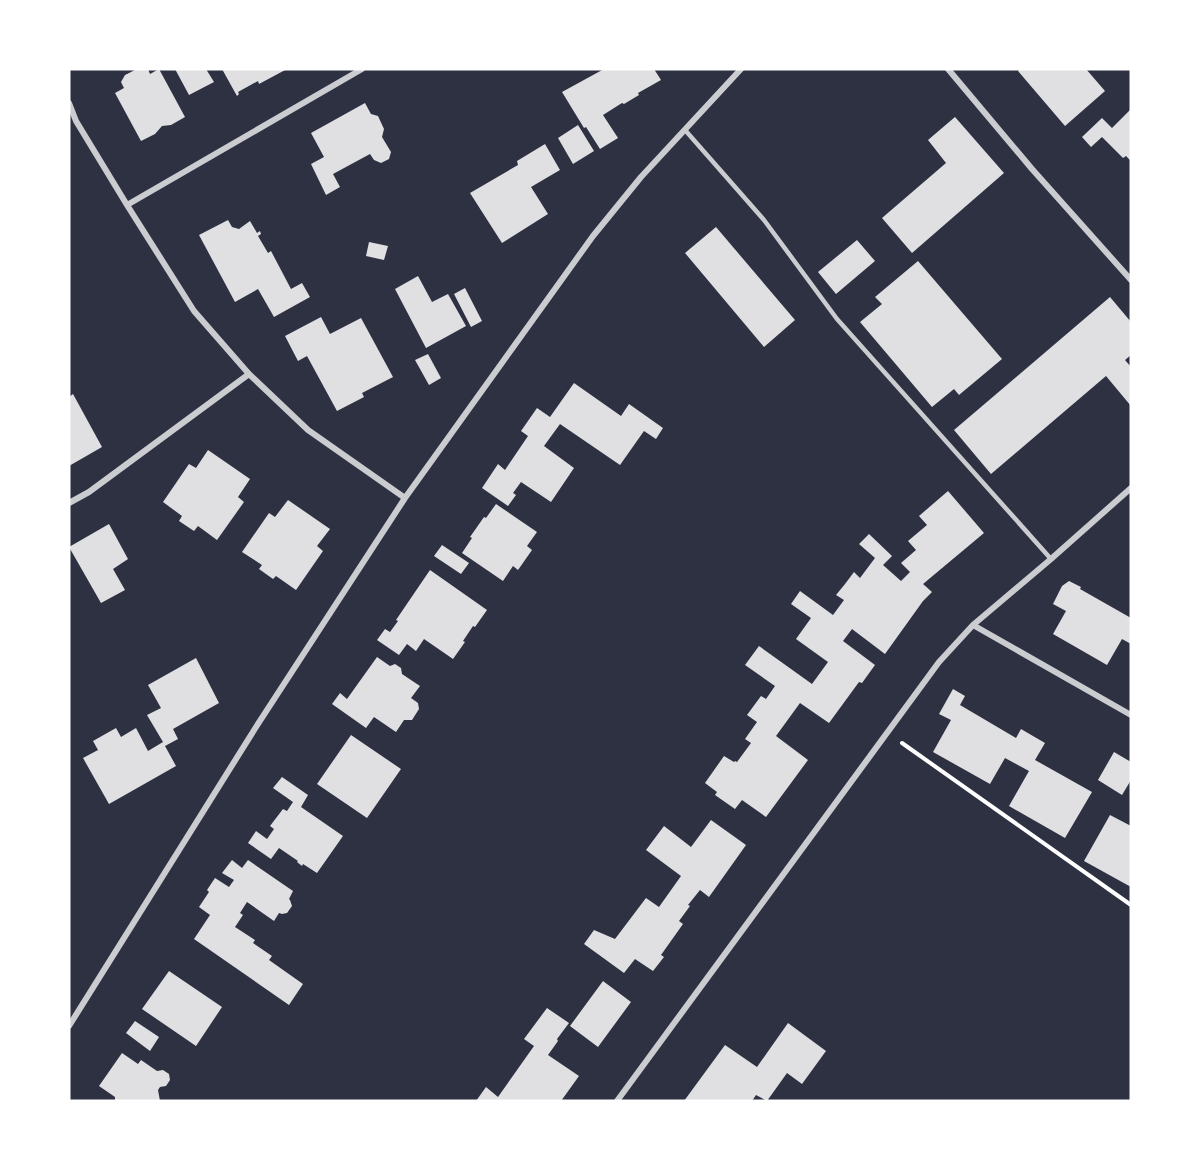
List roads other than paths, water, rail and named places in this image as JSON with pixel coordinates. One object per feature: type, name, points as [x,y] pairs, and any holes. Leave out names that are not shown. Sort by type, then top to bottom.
[{"type":"street","points":[[127,206],[362,69]]},
{"type":"street","points":[[69,1026],[256,727],[405,498],[593,236],[641,177],[741,69]]},
{"type":"street","points":[[948,69],[1032,169],[1131,280]]},
{"type":"street","points":[[69,104],[76,121],[127,206],[194,311],[249,374],[308,430],[405,498]]},
{"type":"street","points":[[69,124],[76,121]]},
{"type":"street","points":[[69,503],[89,492],[249,374]]},
{"type":"street","points":[[617,1101],[939,662],[973,625],[1131,488]]},
{"type":"street","points":[[973,625],[1131,716]]},
{"type":"lane","points":[[685,130],[764,220],[837,319],[1051,559]]}]
